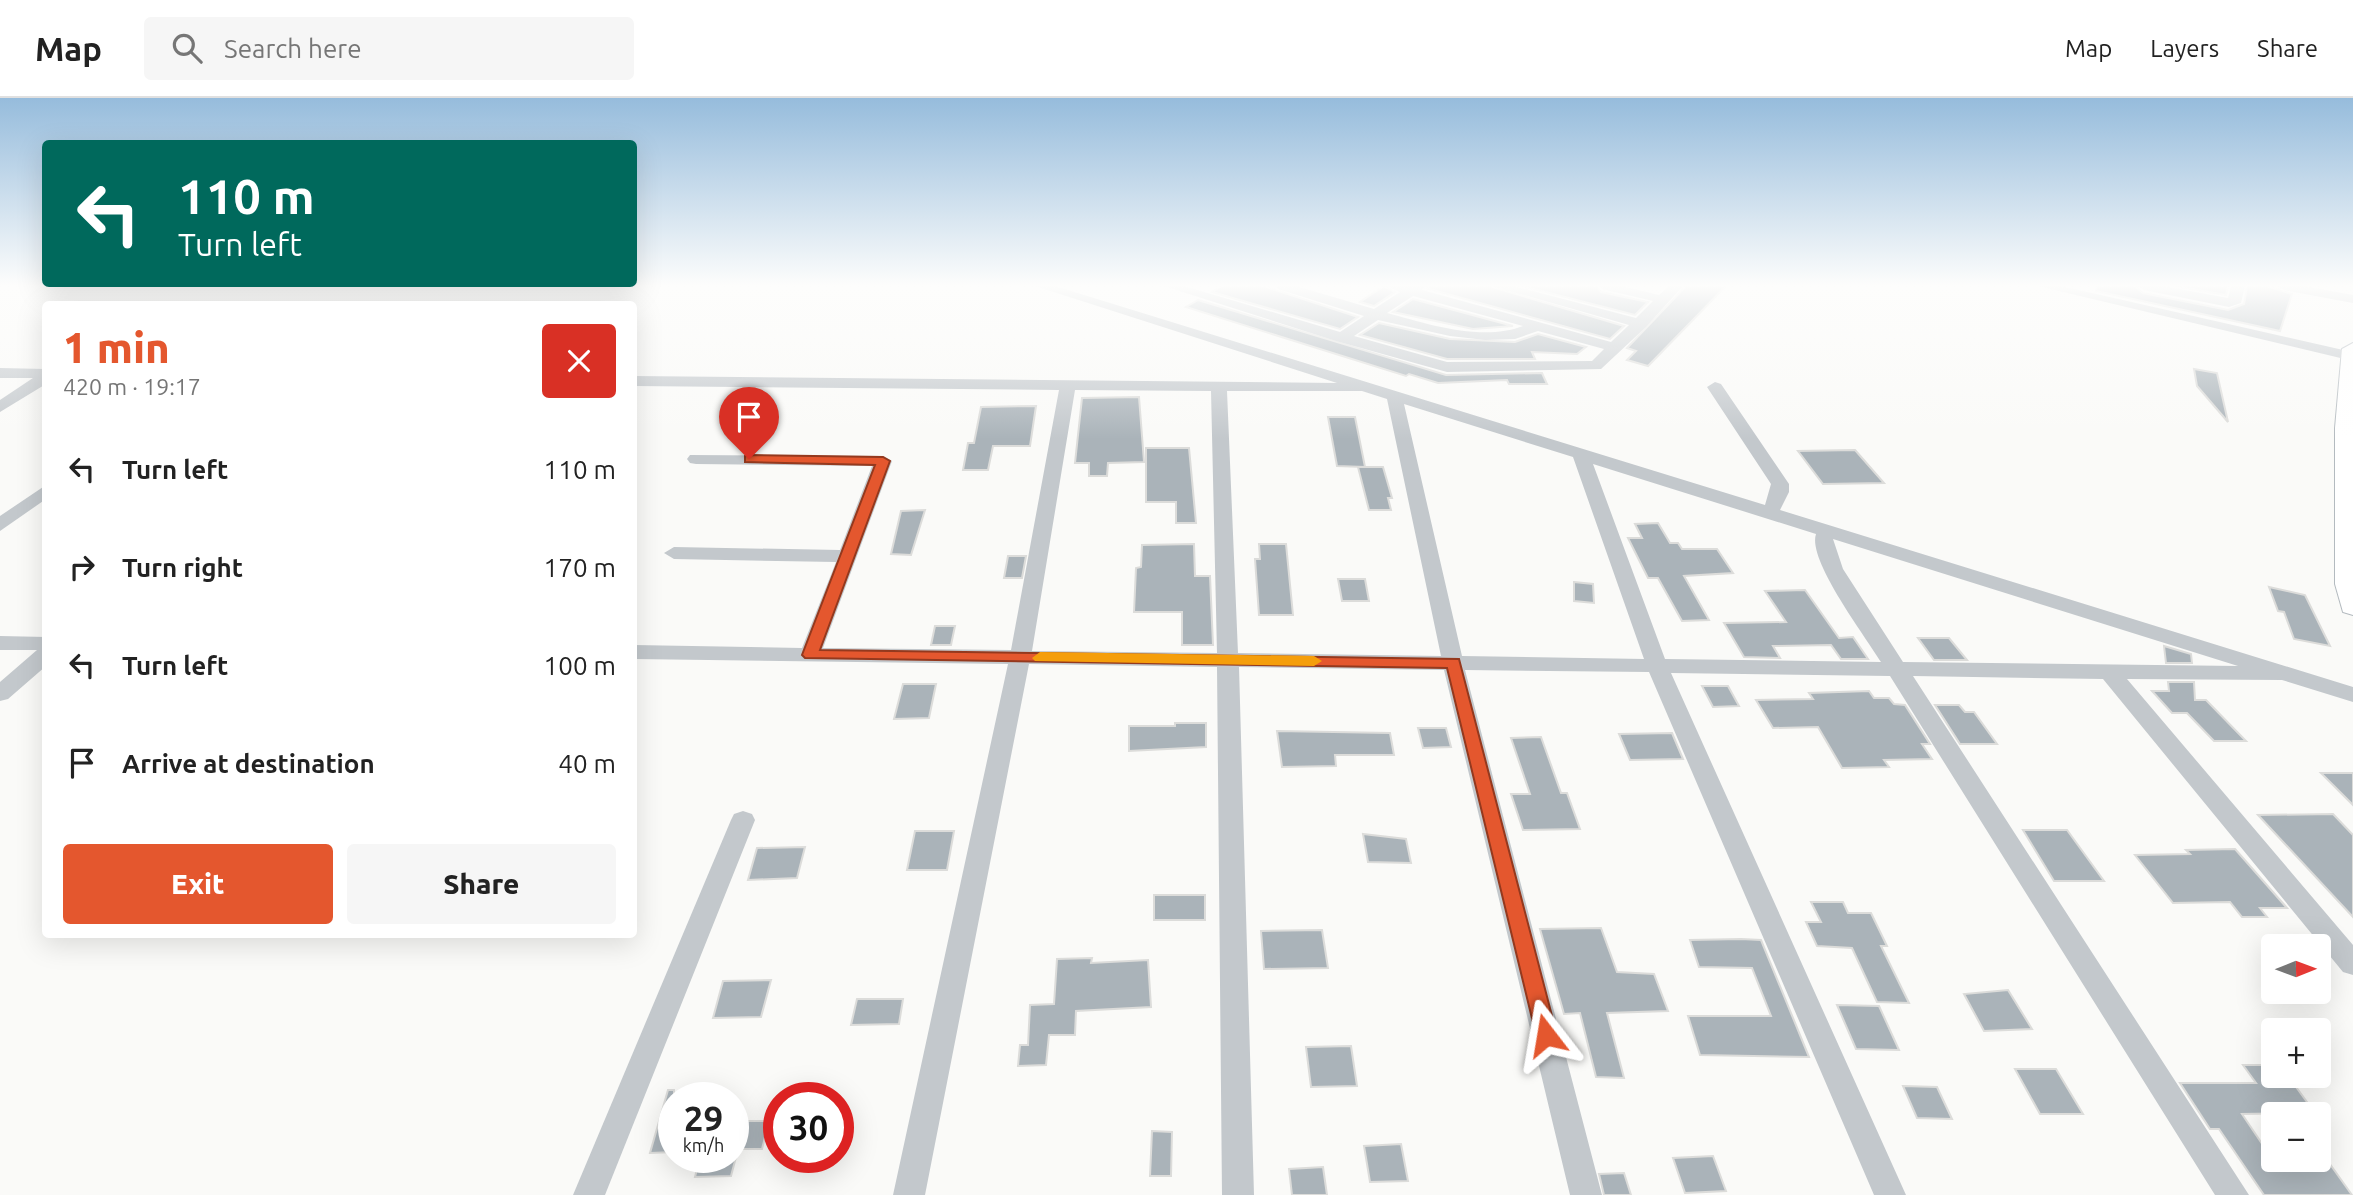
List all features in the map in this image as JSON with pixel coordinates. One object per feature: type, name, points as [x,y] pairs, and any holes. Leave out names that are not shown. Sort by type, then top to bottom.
[{"type":"main road","points":[[2353,353],[2347,428],[2348,584],[2353,606]]},
{"type":"street","points":[[1209,337],[1581,454],[1776,502],[1826,530],[2353,695]]},
{"type":"street","points":[[1577,337],[1616,348]]},
{"type":"street","points":[[1341,338],[1447,367],[1586,368],[1602,362],[1627,337]]},
{"type":"street","points":[[2280,337],[2353,353]]},
{"type":"street","points":[[0,373],[42,376]]},
{"type":"street","points":[[0,407],[42,379]]},
{"type":"street","points":[[637,381],[1385,391]]},
{"type":"street","points":[[908,1195],[1020,657],[1068,385]]},
{"type":"street","points":[[1219,387],[1228,660],[1238,1195]]},
{"type":"street","points":[[1715,387],[1775,476],[1776,502]]},
{"type":"street","points":[[1385,391],[1586,1195]]},
{"type":"street","points":[[1581,454],[1657,666],[1890,1195]]},
{"type":"street","points":[[696,458],[883,461],[810,655]]},
{"type":"street","points":[[0,525],[42,493]]},
{"type":"street","points":[[1826,530],[1823,540],[1833,569],[2233,1195]]},
{"type":"street","points":[[674,553],[848,556]]},
{"type":"street","points":[[0,643],[42,644]]},
{"type":"street","points":[[637,652],[2280,674]]},
{"type":"street","points":[[0,694],[42,657]]},
{"type":"street","points":[[2109,672],[2353,964]]},
{"type":"street","points":[[589,1195],[743,820]]},
{"type":"building","points":[[1282,337],[1321,337],[1446,375],[1542,373],[1547,384],[1509,384],[1507,380],[1438,383],[1409,374],[1406,376]]},
{"type":"building","points":[[1368,337],[1442,337],[1515,342],[1529,337],[1550,337],[1586,347],[1577,354],[1532,352],[1535,359],[1447,359]]},
{"type":"building","points":[[1637,337],[1676,337],[1648,366],[1627,360],[1636,351],[1627,348]]},
{"type":"building","points":[[2194,369],[2217,373],[2228,422],[2197,386]]},
{"type":"building","points":[[1139,397],[1144,462],[1108,463],[1107,476],[1089,476],[1089,463],[1075,463],[1082,398]]},
{"type":"building","points":[[1036,406],[1030,446],[993,446],[988,470],[963,470],[968,443],[974,443],[981,407]]},
{"type":"building","points":[[1328,417],[1355,417],[1365,467],[1337,466]]},
{"type":"building","points":[[1146,448],[1189,448],[1196,523],[1176,523],[1176,502],[1146,502]]},
{"type":"building","points":[[1855,450],[1884,483],[1823,484],[1798,451]]},
{"type":"building","points":[[1358,467],[1383,467],[1392,498],[1388,498],[1391,510],[1369,510]]},
{"type":"building","points":[[925,510],[911,555],[891,554],[901,511]]},
{"type":"building","points":[[1658,523],[1670,543],[1678,543],[1682,549],[1717,549],[1733,573],[1684,576],[1709,620],[1682,621],[1658,578],[1648,578],[1628,538],[1642,538],[1635,524]]},
{"type":"building","points":[[1194,544],[1195,576],[1210,576],[1213,645],[1182,645],[1182,612],[1134,612],[1136,568],[1141,567],[1142,545]]},
{"type":"building","points":[[1259,544],[1286,544],[1293,615],[1259,615],[1255,559],[1260,559]]},
{"type":"building","points":[[1008,556],[1026,556],[1022,578],[1004,578]]},
{"type":"building","points":[[1338,579],[1365,579],[1369,601],[1342,601]]},
{"type":"building","points":[[1574,582],[1593,584],[1594,603],[1574,601]]},
{"type":"building","points":[[2269,587],[2305,595],[2330,646],[2294,639],[2284,612],[2278,611]]},
{"type":"building","points":[[1805,590],[1839,638],[1853,637],[1868,659],[1841,659],[1831,645],[1773,646],[1780,658],[1744,657],[1724,623],[1786,622],[1765,591]]},
{"type":"building","points":[[935,626],[955,626],[951,645],[931,645]]},
{"type":"building","points":[[1918,638],[1949,638],[1967,660],[1934,660]]},
{"type":"building","points":[[2164,646],[2191,654],[2192,663],[2166,663]]},
{"type":"building","points":[[2168,682],[2194,682],[2195,700],[2206,700],[2246,741],[2214,741],[2187,713],[2172,713],[2152,691],[2169,691]]},
{"type":"building","points":[[903,684],[936,684],[929,718],[894,719]]},
{"type":"building","points":[[1702,686],[1728,686],[1739,706],[1713,707]]},
{"type":"building","points":[[1869,691],[1874,698],[1889,698],[1894,704],[1905,705],[1930,744],[1922,744],[1932,759],[1884,760],[1889,767],[1842,768],[1818,727],[1773,728],[1756,700],[1813,699],[1809,693]]},
{"type":"building","points":[[1935,705],[1959,705],[1965,712],[1974,712],[1997,744],[1960,744]]},
{"type":"building","points":[[1175,723],[1206,723],[1206,747],[1129,751],[1129,726],[1175,726]]},
{"type":"building","points":[[1418,728],[1446,728],[1451,747],[1423,748]]},
{"type":"building","points":[[1277,731],[1390,733],[1394,755],[1335,755],[1336,766],[1282,767]]},
{"type":"building","points":[[1672,733],[1683,759],[1630,760],[1619,734]]},
{"type":"building","points":[[1541,737],[1561,793],[1567,793],[1580,829],[1523,830],[1511,794],[1530,794],[1511,738]]},
{"type":"building","points":[[2321,773],[2353,773],[2353,805]]},
{"type":"building","points":[[2333,814],[2353,835],[2353,917],[2258,815]]},
{"type":"building","points":[[2023,830],[2067,830],[2104,881],[2054,881]]},
{"type":"building","points":[[915,831],[954,831],[947,870],[907,870]]},
{"type":"building","points":[[1363,834],[1406,839],[1411,863],[1368,862]]},
{"type":"building","points":[[805,847],[797,878],[748,880],[757,848]]},
{"type":"building","points":[[2235,849],[2287,908],[2260,908],[2267,917],[2242,917],[2230,902],[2173,903],[2135,855],[2190,854],[2186,850]]},
{"type":"building","points":[[1154,895],[1205,895],[1205,920],[1154,920]]},
{"type":"building","points":[[1811,902],[1843,902],[1848,913],[1871,913],[1887,946],[1881,946],[1909,1003],[1877,1002],[1852,948],[1817,946],[1806,922],[1821,922]]},
{"type":"building","points":[[1601,928],[1617,972],[1654,974],[1668,1011],[1607,1013],[1624,1078],[1596,1077],[1580,1013],[1564,1014],[1540,929]]},
{"type":"building","points":[[1322,930],[1328,968],[1264,969],[1261,931]]},
{"type":"building","points":[[1690,940],[1761,940],[1809,1057],[1700,1055],[1688,1016],[1771,1016],[1752,968],[1699,967]]},
{"type":"building","points":[[1092,958],[1091,963],[1148,960],[1151,1007],[1076,1011],[1075,1035],[1049,1035],[1046,1065],[1018,1066],[1020,1045],[1028,1045],[1030,1005],[1054,1004],[1057,959]]},
{"type":"building","points":[[771,980],[761,1017],[713,1018],[723,981]]},
{"type":"building","points":[[2008,990],[2032,1029],[1984,1031],[1964,994]]},
{"type":"building","points":[[857,999],[903,999],[899,1024],[851,1025]]},
{"type":"building","points":[[1837,1005],[1879,1006],[1899,1050],[1856,1049]]},
{"type":"building","points":[[1351,1046],[1357,1086],[1311,1087],[1306,1047]]},
{"type":"building","points":[[2243,1065],[2261,1065],[2261,1088],[2297,1088],[2307,1102],[2261,1102],[2261,1114],[2242,1114],[2261,1142],[2261,1172],[2331,1172],[2331,1166],[2352,1195],[2264,1195],[2219,1129],[2210,1129],[2180,1083],[2256,1083]]},
{"type":"building","points":[[2015,1069],[2056,1069],[2083,1114],[2040,1114]]},
{"type":"building","points":[[1903,1086],[1937,1087],[1952,1119],[1917,1118]]},
{"type":"building","points":[[749,1121],[763,1121],[762,1149],[749,1149]]},
{"type":"building","points":[[658,1125],[658,1153],[650,1153]]},
{"type":"building","points":[[1152,1131],[1172,1132],[1171,1176],[1150,1176]]},
{"type":"building","points":[[1401,1144],[1408,1181],[1370,1182],[1364,1146]]},
{"type":"building","points":[[1713,1156],[1726,1191],[1685,1193],[1673,1158]]},
{"type":"building","points":[[1323,1167],[1327,1195],[1292,1195],[1289,1169]]},
{"type":"building","points":[[696,1173],[732,1173],[731,1176],[695,1177]]},
{"type":"building","points":[[1624,1173],[1631,1195],[1604,1195],[1599,1174]]},
{"type":"slow traffic","points":[[1040,658],[1314,661]]},
{"type":"route","points":[[749,459],[883,461],[810,655],[1453,663],[1546,1035]]}]
